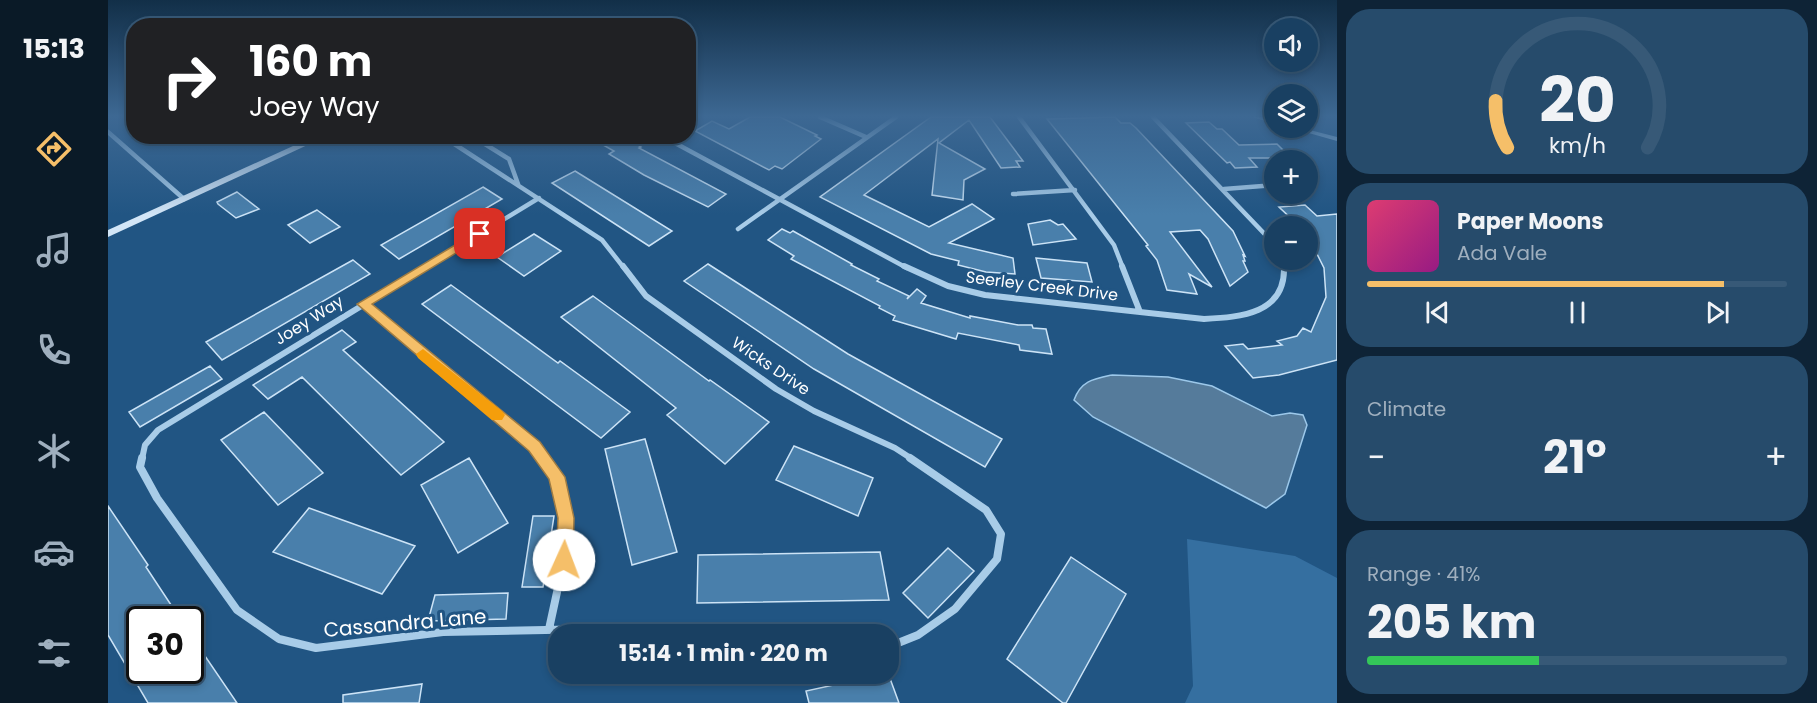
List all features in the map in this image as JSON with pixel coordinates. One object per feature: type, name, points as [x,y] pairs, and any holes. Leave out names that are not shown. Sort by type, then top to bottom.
[{"type":"main road","points":[[108,234],[293,150]]},
{"type":"street","points":[[128,150],[184,199]]},
{"type":"street","name":"Wicks Drive","points":[[464,150],[602,240],[646,296],[776,388],[814,411],[895,448],[987,510],[1001,534],[997,560],[955,609],[918,635],[899,643]]},
{"type":"street","points":[[494,150],[509,159],[518,184]]},
{"type":"street","name":"Seerley Creek Drive","points":[[687,150],[917,274],[948,286],[985,295],[1204,319],[1226,318],[1258,311],[1275,299],[1282,291],[1285,270]]},
{"type":"street","points":[[738,229],[848,150]]},
{"type":"street","points":[[1044,150],[1117,250],[1140,312]]},
{"type":"street","points":[[1185,150],[1264,233]]},
{"type":"street","points":[[1224,189],[1264,187]]},
{"type":"street","points":[[1013,195],[1075,190]]},
{"type":"street","name":"Joey Way","points":[[158,430],[539,198]]},
{"type":"street","points":[[363,304],[534,446],[557,477],[566,518],[564,560],[550,624]]},
{"type":"street","name":"Cassandra Lane","points":[[158,430],[145,445],[140,467],[157,498],[237,610],[279,639],[316,648],[443,633],[548,629]]},
{"type":"shaded area","points":[[1112,375],[1168,377],[1212,386],[1272,416],[1290,413],[1303,415],[1307,425],[1285,494],[1266,508],[1093,417],[1074,400],[1080,389],[1088,382]]},
{"type":"shaded area","points":[[1187,539],[1295,556],[1337,578],[1337,703],[1185,703],[1193,686]]},
{"type":"building","points":[[612,150],[642,150],[726,194],[708,207],[644,175],[609,154],[614,151]]},
{"type":"building","points":[[731,150],[807,150],[782,169],[775,166],[769,170]]},
{"type":"building","points":[[885,150],[924,150],[864,195],[929,227],[972,204],[994,219],[949,243],[1013,258],[1015,274],[986,272],[958,265],[959,261],[931,254],[820,197]]},
{"type":"building","points":[[937,150],[951,150],[985,169],[964,180],[963,200],[932,195]]},
{"type":"building","points":[[989,150],[1015,150],[1023,161],[1016,161],[1020,167],[1001,168]]},
{"type":"building","points":[[1072,150],[1157,150],[1233,231],[1245,256],[1243,255],[1245,261],[1243,261],[1248,272],[1230,286],[1208,239],[1200,230],[1170,232],[1212,287],[1189,274],[1197,294],[1167,290],[1157,260],[1146,246],[1148,245]]},
{"type":"building","points":[[1213,150],[1283,150],[1264,150],[1264,158],[1249,158],[1257,167],[1235,168],[1230,162],[1227,163]]},
{"type":"building","points":[[575,171],[672,231],[649,246],[552,183]]},
{"type":"building","points":[[483,187],[502,199],[399,259],[381,245]]},
{"type":"building","points":[[237,192],[259,209],[236,218],[218,204],[217,202]]},
{"type":"building","points":[[1305,205],[1317,216],[1289,216],[1279,207]]},
{"type":"building","points":[[317,210],[340,227],[310,243],[288,225]]},
{"type":"building","points":[[1337,214],[1337,360],[1279,375],[1253,378],[1225,346],[1243,344],[1248,349],[1282,345],[1277,341],[1297,336],[1303,328],[1311,332],[1326,297],[1324,268],[1318,256],[1317,216]]},
{"type":"building","points":[[1050,220],[1058,225],[1063,224],[1076,239],[1033,245],[1028,224]]},
{"type":"building","points":[[782,229],[790,233],[793,231],[879,279],[877,281],[909,296],[907,299],[917,289],[926,296],[921,303],[970,318],[970,316],[1046,329],[1052,354],[1020,350],[1019,345],[958,333],[956,339],[893,320],[895,316],[879,308],[880,306],[791,259],[794,256],[768,240]]},
{"type":"building","points":[[534,234],[561,251],[524,276],[497,257]]},
{"type":"building","points":[[1036,258],[1087,263],[1092,282],[1041,278]]},
{"type":"building","points":[[353,260],[370,274],[222,360],[206,342]]},
{"type":"building","points":[[708,264],[848,354],[1002,439],[985,467],[814,369],[684,281]]},
{"type":"building","points":[[451,285],[630,412],[601,438],[422,304]]},
{"type":"building","points":[[593,296],[769,422],[725,464],[667,415],[676,408],[561,317]]},
{"type":"building","points":[[342,330],[356,342],[343,350],[444,442],[401,475],[302,377],[268,399],[253,385]]},
{"type":"building","points":[[210,366],[222,379],[140,427],[129,412]]},
{"type":"building","points":[[264,412],[323,473],[278,505],[221,440]]},
{"type":"building","points":[[645,439],[677,552],[632,565],[605,449]]},
{"type":"building","points":[[794,446],[873,478],[858,516],[776,480]]},
{"type":"building","points":[[469,458],[508,523],[458,553],[421,485]]},
{"type":"building","points":[[108,506],[148,565],[146,567],[172,606],[126,606],[126,666],[108,635]]},
{"type":"building","points":[[309,508],[415,546],[382,594],[273,552]]},
{"type":"building","points":[[533,516],[554,516],[543,587],[522,587]]},
{"type":"building","points":[[948,548],[974,571],[928,618],[903,593]]},
{"type":"building","points":[[880,552],[889,600],[697,603],[698,555]]},
{"type":"building","points":[[1071,557],[1126,594],[1066,703],[1063,703],[1007,659]]},
{"type":"building","points":[[508,593],[506,619],[428,621],[435,595]]},
{"type":"building","points":[[204,655],[237,703],[148,703],[137,684],[204,684]]},
{"type":"building","points":[[422,684],[419,703],[343,703],[343,695]]},
{"type":"building","points":[[838,684],[892,684],[899,703],[809,703],[806,691]]},
{"type":"slow traffic","points":[[423,354],[497,415]]},
{"type":"route","points":[[480,234],[363,304],[534,446],[557,477],[566,518],[564,560]]}]
